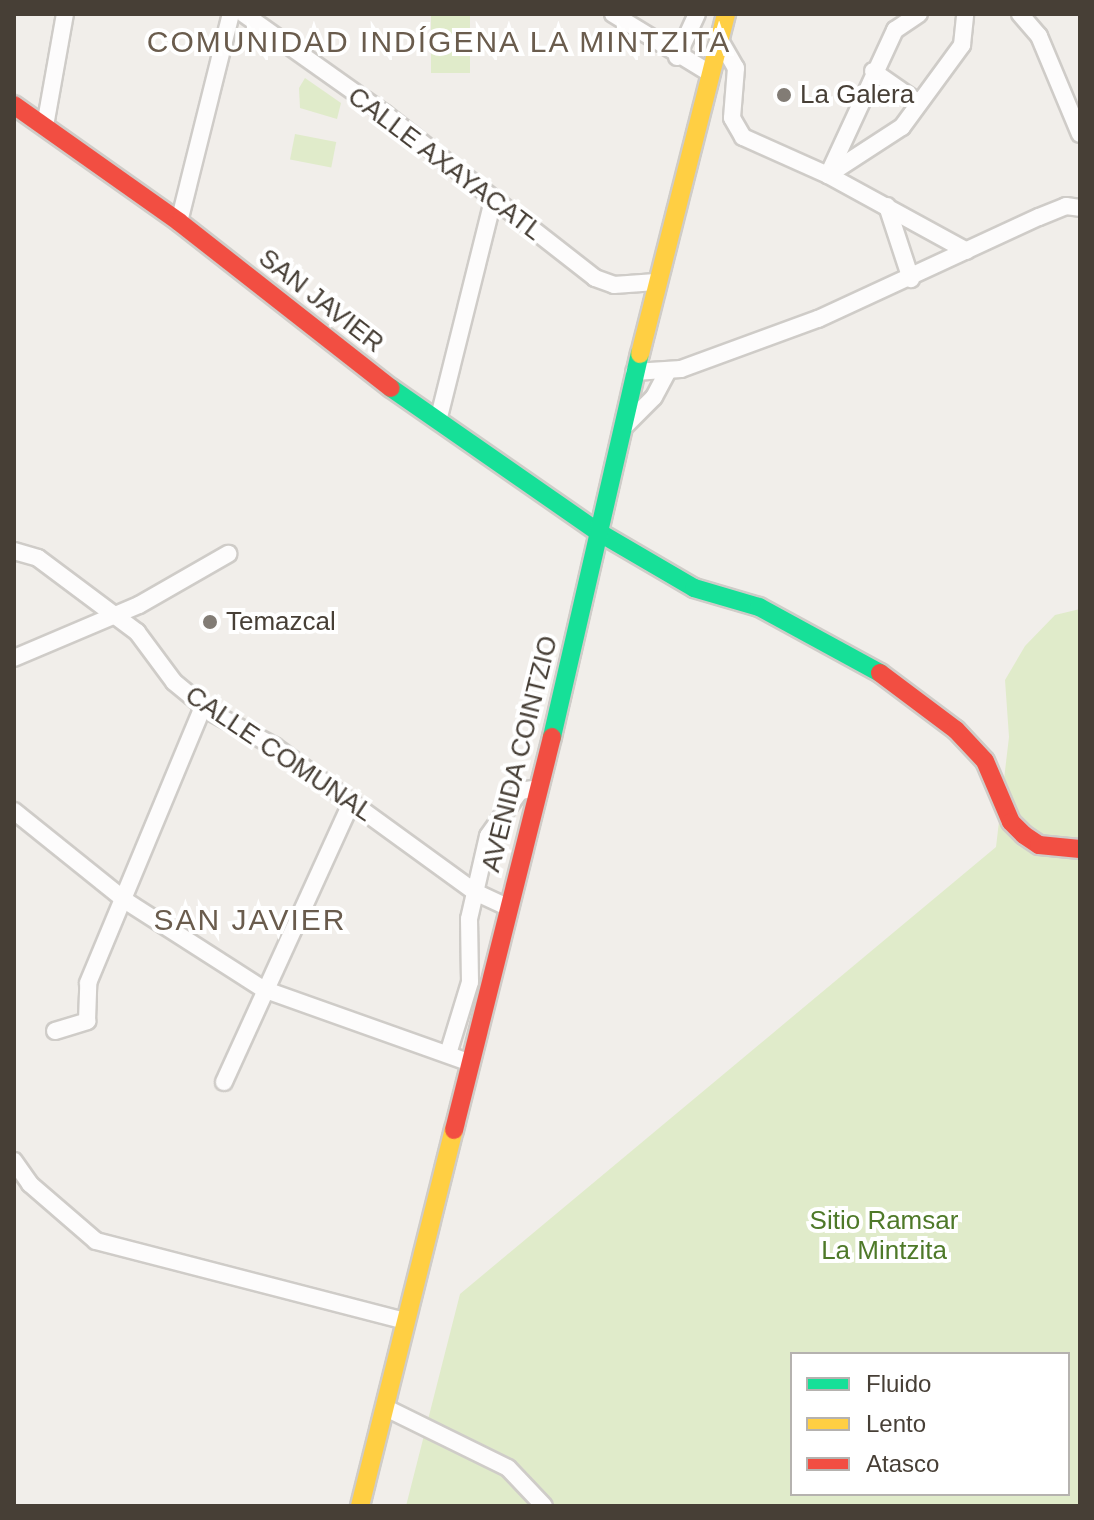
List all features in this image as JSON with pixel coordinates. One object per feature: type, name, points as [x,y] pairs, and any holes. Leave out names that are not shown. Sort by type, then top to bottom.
[{"type":"main road","name":"AVENIDA COINTZIO","points":[[360,1506],[468,1062],[540,788],[656,282],[708,72],[726,14]]},
{"type":"main road","name":"SAN JAVIER","points":[[14,105],[179,222],[438,421],[600,533],[694,588],[759,607],[862,660],[956,730],[985,761],[1011,822],[1024,835],[1039,845],[1080,849]]},
{"type":"street","points":[[45,126],[65,14]]},
{"type":"street","points":[[179,222],[231,14]]},
{"type":"street","name":"CALLE AXAYACATL","points":[[244,14],[384,113],[595,278],[614,285],[656,282]]},
{"type":"street","points":[[613,14],[677,57],[708,72]]},
{"type":"street","points":[[677,57],[697,14]]},
{"type":"street","points":[[828,175],[873,71],[895,30],[919,14]]},
{"type":"street","points":[[828,175],[886,141],[962,45],[966,15],[985,14]]},
{"type":"street","points":[[1020,14],[1039,36],[1080,134]]},
{"type":"street","points":[[718,37],[736,68],[732,118],[743,137],[828,175],[967,251]]},
{"type":"street","points":[[873,71],[919,103]]},
{"type":"street","points":[[438,421],[493,201]]},
{"type":"street","points":[[887,206],[911,279]]},
{"type":"street","points":[[634,372],[667,373],[818,319],[1066,206],[1080,208]]},
{"type":"street","points":[[620,431],[654,397],[667,373]]},
{"type":"street","name":"CALLE COMUNAL","points":[[14,551],[38,558],[137,632],[174,682],[203,707],[274,746],[475,892],[509,908]]},
{"type":"street","points":[[14,658],[112,616],[228,554]]},
{"type":"street","points":[[55,1031],[87,1021],[88,983],[126,901],[203,707]]},
{"type":"street","points":[[448,1054],[470,982],[469,919],[488,836],[501,811],[520,791],[540,788]]},
{"type":"street","points":[[224,1082],[263,989],[352,801]]},
{"type":"street","points":[[14,811],[126,901],[263,989],[468,1062]]},
{"type":"street","points":[[14,1161],[30,1184],[96,1241],[405,1321]]},
{"type":"street","points":[[384,1407],[508,1468],[544,1506]]},
{"type":"green space","points":[[431,14],[470,14],[470,73],[431,73]]},
{"type":"green space","points":[[305,78],[341,103],[337,119],[300,108],[299,88]]},
{"type":"green space","points":[[295,134],[336,142],[331,168],[290,160]]},
{"type":"green space","name":"Sitio Ramsar La Mintzita","points":[[1080,609],[1080,1506],[406,1506],[460,1294],[996,847],[1009,737],[1005,680],[1025,646],[1055,615]]},
{"type":"traffic: fast","points":[[552,737],[640,354]]},
{"type":"traffic: fast","points":[[391,388],[600,533],[694,588],[759,607],[880,673]]},
{"type":"traffic: slow","points":[[640,354],[726,14]]},
{"type":"traffic: slow","points":[[360,1506],[454,1130]]},
{"type":"traffic: jam","points":[[14,105],[179,222],[391,388]]},
{"type":"traffic: jam","points":[[880,673],[956,730],[985,761],[1011,822],[1024,835],[1039,845],[1080,849]]},
{"type":"traffic: jam","points":[[454,1130],[552,737]]},
{"type":"place","name":"La Galera","points":[[784,95]]},
{"type":"place","name":"Temazcal","points":[[210,622]]},
{"type":"district","name":"COMUNIDAD INDÍGENA LA MINTZITA","points":[[439,42]]},
{"type":"district","name":"SAN JAVIER","points":[[250,920]]}]
